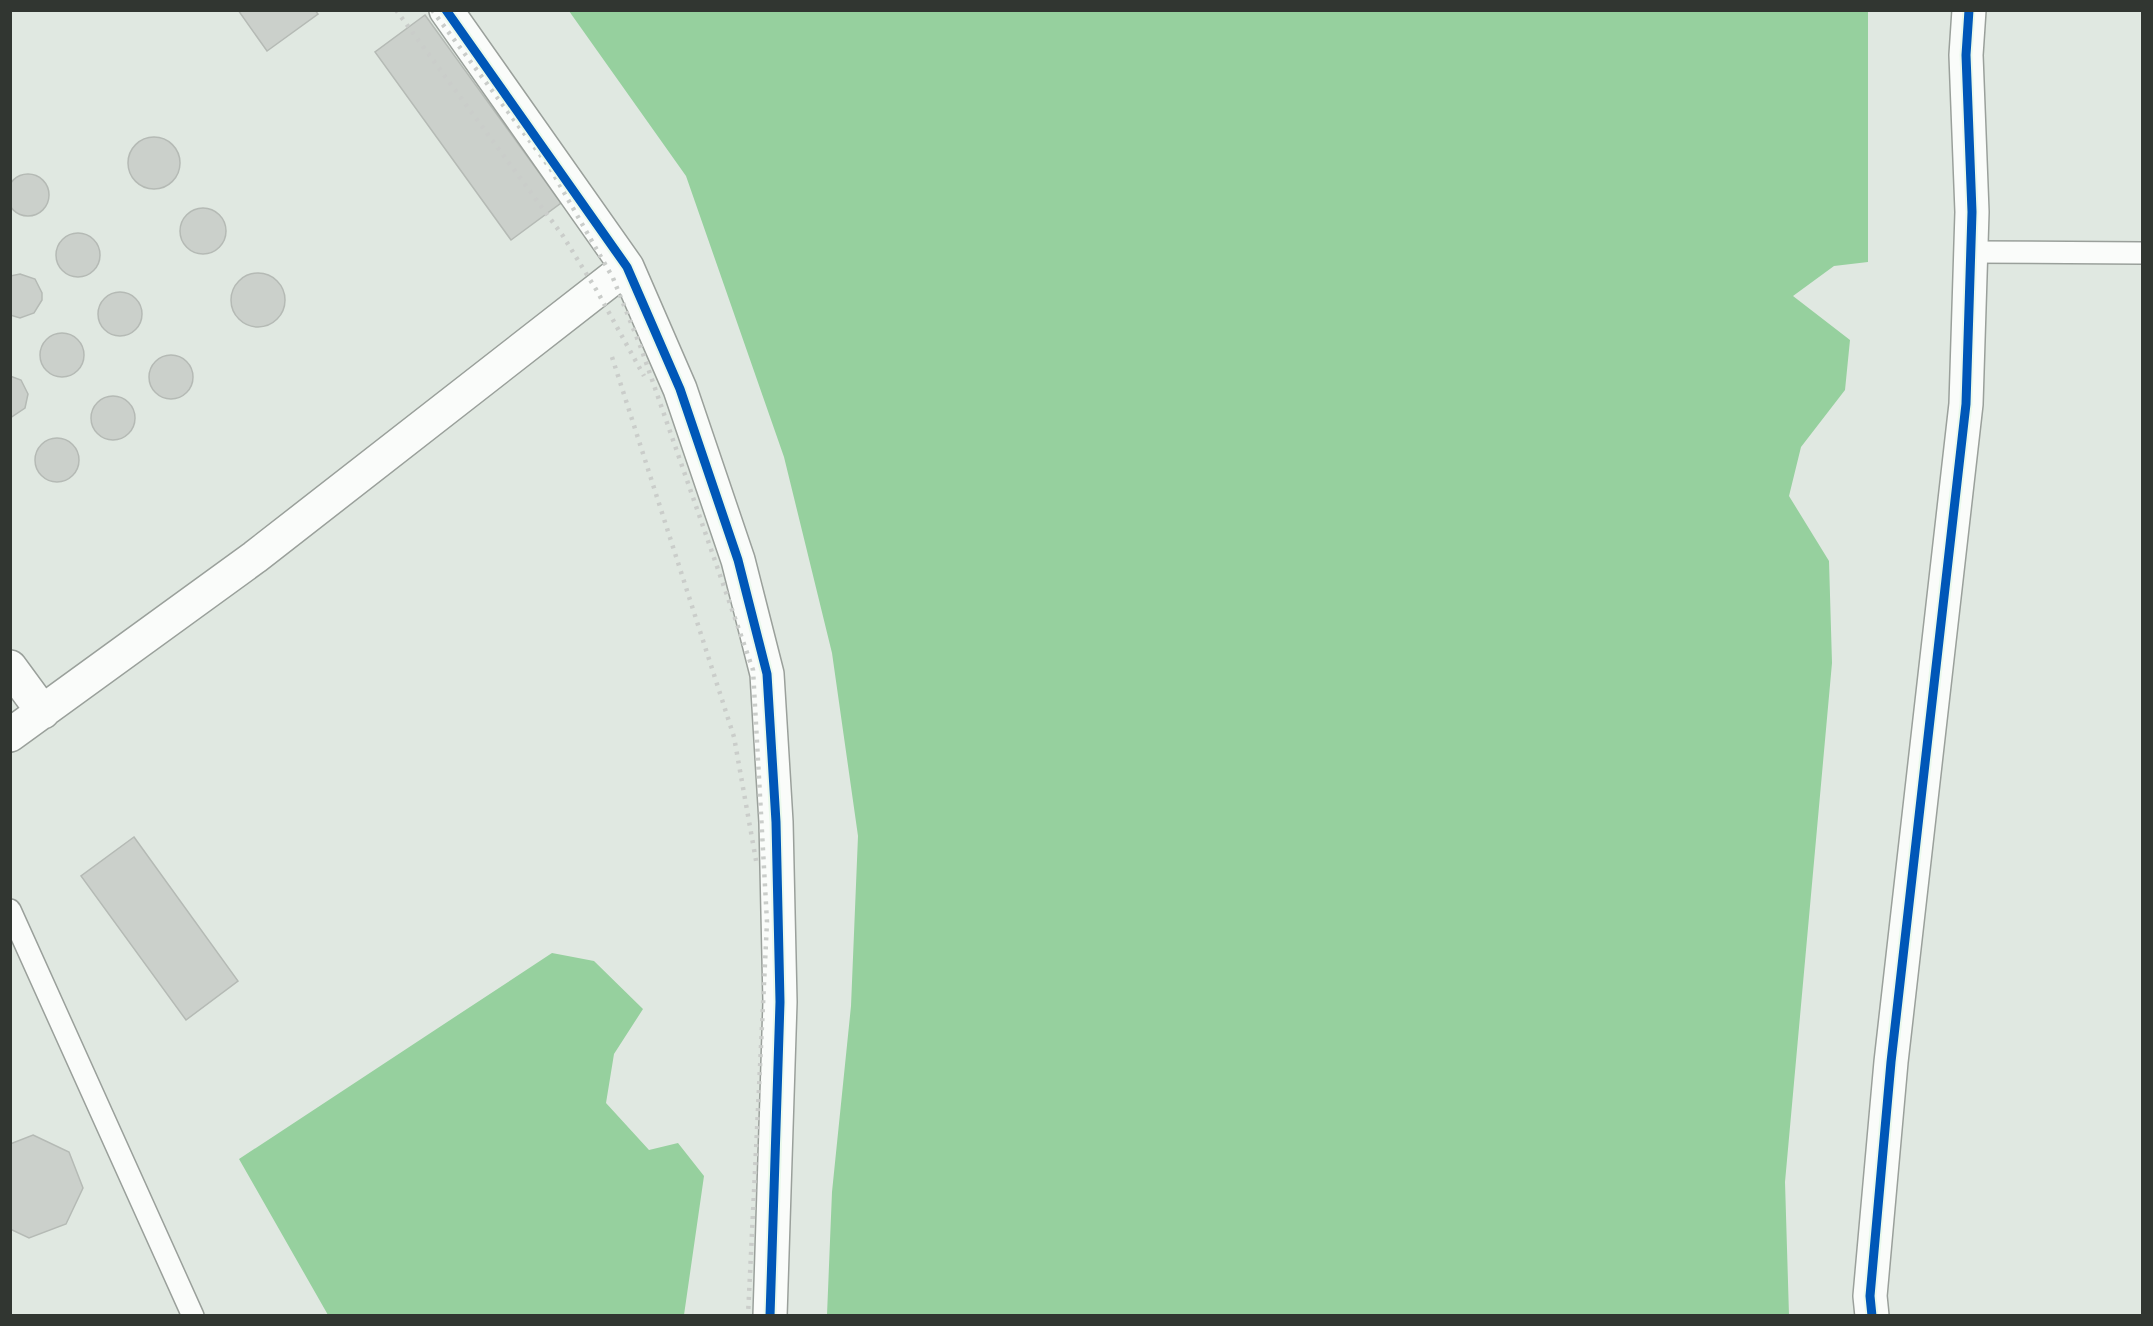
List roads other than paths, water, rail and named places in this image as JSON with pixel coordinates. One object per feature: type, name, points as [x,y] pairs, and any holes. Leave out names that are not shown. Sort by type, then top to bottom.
[{"type":"street","points":[[446,10],[627,267],[680,389],[738,560],[767,674],[777,822],[780,1002],[770,1316]]},
{"type":"street","points":[[1872,1316],[1870,1296],[1891,1062],[1966,404],[1972,212],[1966,55],[1969,10]]},
{"type":"street","points":[[10,735],[255,557],[627,267]]},
{"type":"street","points":[[10,667],[43,712]]},
{"type":"lane","points":[[1971,252],[2142,253]]},
{"type":"lane","points":[[10,910],[193,1316]]},
{"type":"railway","points":[[396,10],[563,236],[597,291],[644,376]]},
{"type":"railway","points":[[432,10],[550,168],[613,278],[641,348],[753,670],[767,922],[748,1316]]},
{"type":"railway","points":[[612,357],[734,737],[757,866]]}]
